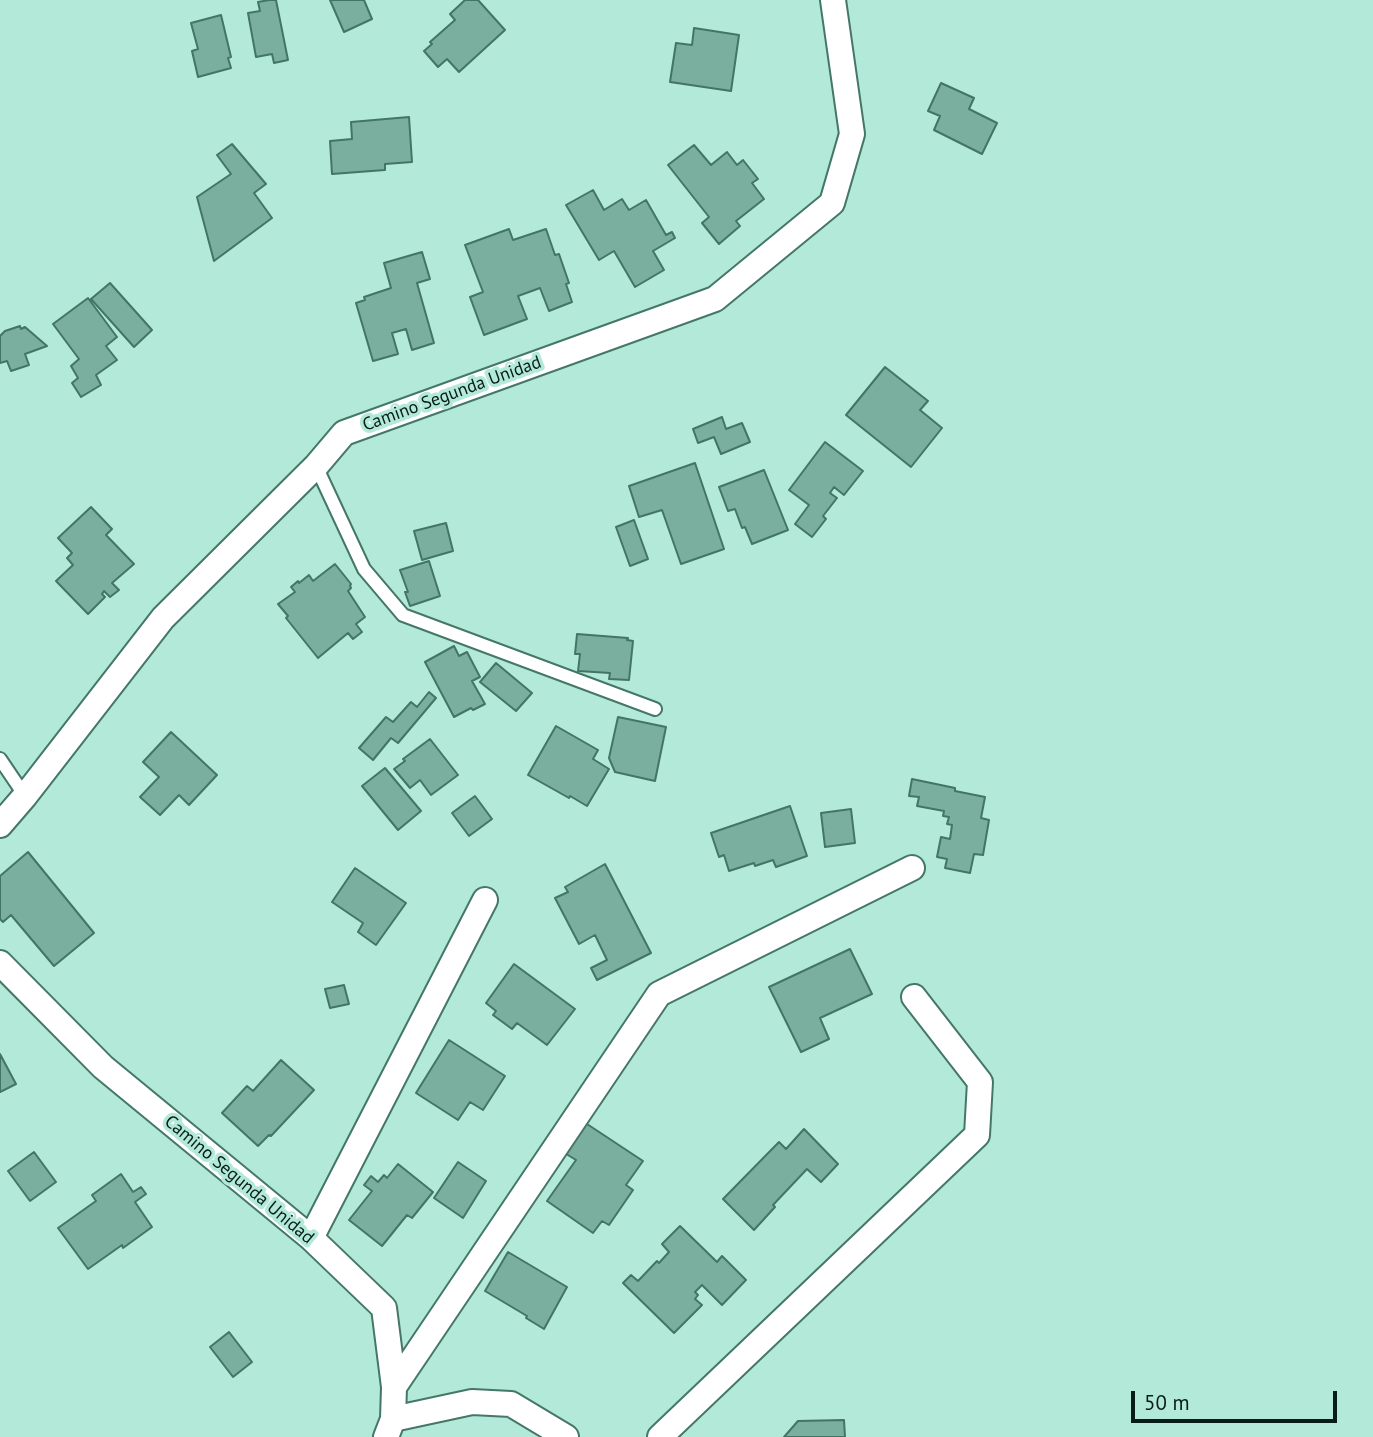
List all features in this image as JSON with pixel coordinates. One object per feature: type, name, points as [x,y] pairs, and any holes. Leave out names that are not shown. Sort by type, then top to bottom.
[{"type":"street","name":"Camino Segunda Unidad","points":[[0,825],[163,618],[316,466],[344,433],[715,299],[832,203],[852,134],[833,0]]},
{"type":"street","points":[[394,1387],[659,994],[912,868]]},
{"type":"street","points":[[311,1238],[485,900]]},
{"type":"street","name":"Camino Segunda Unidad","points":[[0,963],[103,1067],[311,1238],[384,1307],[394,1387],[390,1428]]},
{"type":"street","points":[[660,1437],[977,1135],[980,1082],[914,996]]},
{"type":"street","points":[[390,1428],[472,1402],[511,1404],[566,1437]]},
{"type":"lane","points":[[316,466],[364,569],[404,615],[655,709]]},
{"type":"lane","points":[[0,760],[25,796]]},
{"type":"building","points":[[276,0],[288,60],[274,63],[272,54],[256,57],[248,13],[260,11],[258,2]]},
{"type":"building","points":[[330,0],[364,0],[372,19],[344,32]]},
{"type":"building","points":[[465,0],[478,0],[505,30],[459,72],[447,59],[438,67],[424,51],[432,44],[430,42],[455,20],[450,14]]},
{"type":"building","points":[[221,15],[231,68],[198,77],[192,51],[198,49],[191,23]]},
{"type":"building","points":[[694,28],[739,35],[731,91],[670,82],[676,43],[692,45]]},
{"type":"building","points":[[941,83],[974,98],[969,109],[997,123],[982,154],[934,130],[940,116],[928,111]]},
{"type":"building","points":[[409,117],[412,162],[385,164],[385,170],[332,174],[330,141],[352,139],[351,122]]},
{"type":"building","points":[[232,144],[266,184],[254,193],[272,218],[214,261],[197,197],[231,174],[217,155]]},
{"type":"building","points":[[694,145],[711,165],[727,152],[737,165],[743,160],[758,179],[752,183],[764,199],[736,221],[740,226],[719,244],[702,223],[709,217],[668,165]]},
{"type":"building","points":[[593,190],[604,210],[622,199],[629,210],[646,200],[666,235],[672,232],[675,238],[653,251],[664,270],[635,287],[614,251],[599,260],[566,205]]},
{"type":"building","points":[[509,229],[513,240],[546,229],[555,255],[559,254],[572,302],[549,311],[540,288],[518,296],[527,319],[484,335],[470,297],[483,292],[465,245]]},
{"type":"building","points":[[422,252],[430,279],[417,283],[434,343],[412,350],[406,329],[392,333],[398,354],[373,361],[356,303],[365,300],[364,297],[391,288],[384,263]]},
{"type":"building","points":[[110,283],[152,330],[134,347],[91,299]]},
{"type":"building","points":[[88,298],[117,337],[106,346],[117,360],[96,375],[101,385],[81,397],[72,383],[78,378],[71,366],[79,359],[53,324]]},
{"type":"building","points":[[20,326],[21,329],[25,327],[47,346],[25,354],[29,365],[11,371],[7,361],[0,363],[0,336],[5,331]]},
{"type":"building","points":[[885,367],[928,401],[920,410],[942,428],[911,467],[846,415]]},
{"type":"building","points":[[722,417],[726,429],[742,423],[750,442],[721,454],[714,437],[698,443],[693,429]]},
{"type":"building","points":[[825,442],[863,471],[844,495],[834,487],[830,493],[837,498],[812,537],[795,524],[809,505],[789,490]]},
{"type":"building","points":[[695,463],[724,549],[681,564],[662,510],[639,517],[629,486]]},
{"type":"building","points":[[764,470],[788,530],[752,544],[735,509],[728,511],[719,487]]},
{"type":"building","points":[[91,507],[112,529],[106,535],[134,564],[112,583],[119,590],[110,597],[104,591],[102,594],[105,597],[88,614],[56,581],[73,565],[67,558],[72,553],[58,538]]},
{"type":"building","points":[[634,520],[648,559],[630,566],[616,527]]},
{"type":"building","points":[[446,523],[453,551],[422,560],[414,531]]},
{"type":"building","points":[[429,561],[440,596],[410,606],[400,570]]},
{"type":"building","points":[[335,564],[351,584],[348,591],[365,617],[356,624],[362,632],[353,639],[348,633],[318,658],[278,604],[295,592],[291,587],[298,581],[299,583],[309,575],[313,581]]},
{"type":"building","points":[[577,634],[628,638],[627,640],[633,641],[629,680],[609,679],[610,673],[578,671],[580,654],[575,654]]},
{"type":"building","points":[[454,646],[459,656],[467,652],[480,677],[472,681],[485,704],[454,717],[425,662]]},
{"type":"building","points":[[496,663],[532,693],[516,711],[480,682]]},
{"type":"building","points":[[429,692],[436,698],[398,743],[391,738],[373,760],[359,748],[386,717],[393,722],[411,702],[417,707]]},
{"type":"building","points":[[618,717],[666,727],[655,781],[615,772],[609,758]]},
{"type":"building","points":[[556,726],[598,750],[593,759],[609,769],[587,806],[528,775]]},
{"type":"building","points":[[171,732],[217,775],[189,805],[179,795],[160,815],[140,797],[159,777],[143,762]]},
{"type":"building","points":[[430,739],[458,775],[431,795],[420,780],[410,788],[394,769]]},
{"type":"building","points":[[385,768],[421,811],[398,830],[362,786]]},
{"type":"building","points":[[912,779],[985,797],[981,818],[989,820],[983,855],[974,854],[970,873],[945,868],[947,859],[937,857],[941,837],[950,839],[952,825],[947,824],[949,817],[943,816],[944,811],[917,806],[919,797],[909,796]]},
{"type":"building","points":[[475,796],[492,819],[469,836],[452,813]]},
{"type":"building","points":[[790,806],[807,856],[776,867],[773,860],[729,871],[724,855],[719,857],[711,833]]},
{"type":"building","points":[[851,809],[855,843],[825,847],[821,813]]},
{"type":"building","points":[[28,852],[94,933],[54,966],[11,915],[3,922],[0,919],[0,876]]},
{"type":"building","points":[[605,864],[651,953],[597,980],[591,968],[607,960],[595,935],[579,944],[555,898],[568,892],[565,887]]},
{"type":"building","points":[[355,868],[406,903],[376,945],[358,932],[363,923],[332,902]]},
{"type":"building","points":[[850,949],[872,994],[820,1018],[829,1039],[801,1052],[769,987]]},
{"type":"building","points":[[514,964],[575,1009],[547,1045],[517,1023],[512,1029],[493,1015],[496,1011],[486,1003]]},
{"type":"building","points":[[344,985],[349,1004],[330,1008],[325,989]]},
{"type":"building","points":[[449,1040],[505,1076],[483,1110],[470,1102],[458,1120],[416,1093]]},
{"type":"building","points":[[0,1054],[16,1084],[0,1092]]},
{"type":"building","points":[[281,1060],[314,1090],[271,1136],[258,1146],[222,1113],[247,1086],[253,1091]]},
{"type":"building","points":[[584,1122],[643,1161],[626,1185],[633,1190],[609,1225],[602,1221],[593,1233],[547,1201],[576,1160],[563,1152]]},
{"type":"building","points":[[804,1129],[838,1164],[821,1182],[807,1169],[754,1230],[723,1199],[779,1142],[786,1149]]},
{"type":"building","points":[[34,1152],[56,1182],[30,1201],[8,1171]]},
{"type":"building","points":[[458,1162],[486,1181],[463,1218],[434,1198]]},
{"type":"building","points":[[398,1164],[433,1192],[412,1218],[407,1215],[382,1246],[349,1220],[372,1191],[364,1185],[371,1176],[378,1182],[384,1175],[387,1178]]},
{"type":"building","points":[[121,1174],[133,1192],[141,1187],[146,1194],[135,1202],[152,1227],[88,1269],[58,1228],[96,1201],[92,1195]]},
{"type":"building","points":[[680,1226],[717,1262],[722,1256],[746,1280],[722,1305],[702,1285],[695,1292],[698,1295],[695,1299],[702,1305],[674,1333],[623,1283],[631,1275],[638,1281],[657,1261],[659,1263],[669,1252],[662,1244]]},
{"type":"building","points":[[508,1252],[567,1287],[544,1329],[485,1291]]},
{"type":"building","points":[[229,1332],[252,1362],[233,1377],[210,1347]]},
{"type":"building","points":[[844,1420],[845,1437],[784,1437],[798,1421]]}]
